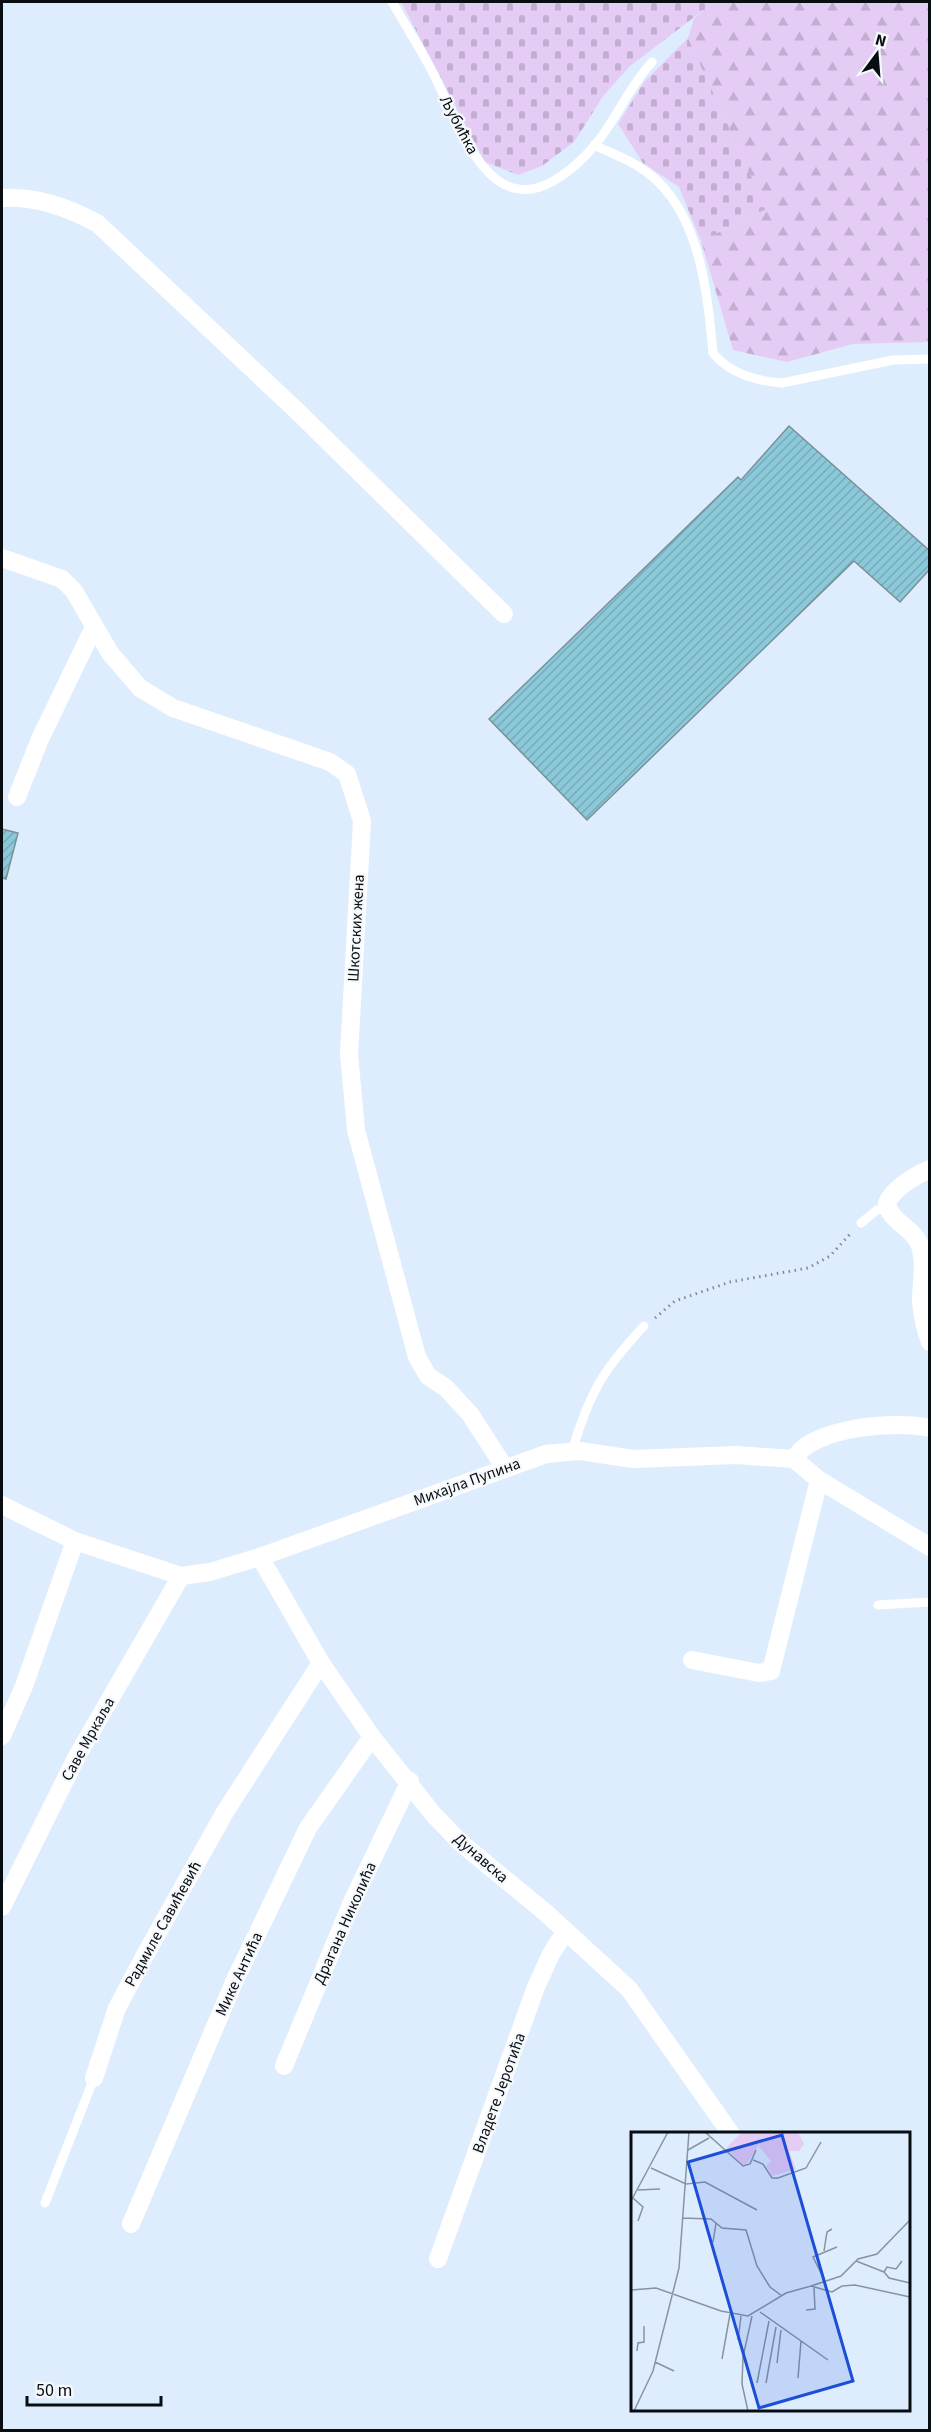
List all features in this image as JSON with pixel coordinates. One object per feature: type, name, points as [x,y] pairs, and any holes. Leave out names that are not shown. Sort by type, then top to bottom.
[{"type":"street","points":[[2,198],[20,197],[64,207],[97,223],[296,410],[504,614]]},
{"type":"street","name":"Шкотских жена","points":[[2,558],[62,579],[74,591],[110,653],[140,688],[173,708],[330,762],[347,774],[362,821],[349,1054],[356,1130],[417,1357],[428,1376],[446,1388],[470,1414],[505,1468]]},
{"type":"street","points":[[17,797],[40,739],[94,627]]},
{"type":"street","points":[[930,1169],[918,1175],[891,1196],[887,1208],[920,1244],[923,1263],[923,1321],[930,1342]]},
{"type":"street","points":[[930,1428],[880,1425],[841,1433],[811,1442],[801,1448],[794,1459],[819,1480],[930,1547]]},
{"type":"street","name":"Михајла Пупина","points":[[2,1505],[75,1541],[181,1576],[210,1572],[260,1557],[546,1454],[572,1451],[633,1459],[747,1455],[794,1459]]},
{"type":"street","points":[[692,1660],[759,1673],[771,1671],[819,1480]]},
{"type":"street","points":[[2,1736],[24,1686],[75,1541]]},
{"type":"street","name":"Дунавска","points":[[260,1557],[321,1663],[372,1737],[410,1781],[433,1814],[461,1843],[566,1931],[629,1989],[730,2132]]},
{"type":"street","name":"Саве Мркаља","points":[[2,1907],[76,1758],[181,1576]]},
{"type":"street","name":"Радмиле Савићевић","points":[[94,2079],[117,2008],[144,1957],[225,1812],[321,1663]]},
{"type":"street","name":"Мике Антића","points":[[131,2224],[235,1980],[308,1828],[372,1737]]},
{"type":"street","name":"Драгана Николића","points":[[284,2066],[352,1902],[410,1781]]},
{"type":"street","name":"Владете Јеротића","points":[[438,2259],[536,1987],[551,1954],[566,1931]]},
{"type":"lane","name":"Љубићка","points":[[392,2],[433,73],[470,150],[494,179],[510,188],[542,187],[572,167],[594,145],[639,75],[652,62]]},
{"type":"lane","points":[[594,145],[637,165],[659,184],[682,213],[697,249],[713,353],[721,363],[739,374],[763,382],[782,383],[893,360],[930,359]]},
{"type":"lane","points":[[861,1223],[877,1210],[887,1208]]},
{"type":"lane","points":[[572,1451],[586,1406],[599,1379],[644,1326]]},
{"type":"lane","points":[[878,1605],[930,1602]]},
{"type":"lane","name":"Радмиле Савићевић","points":[[45,2203],[94,2079]]},
{"type":"path","points":[[644,1326],[682,1298],[748,1277],[808,1268],[830,1256],[861,1223]]},
{"type":"green space","points":[[401,2],[714,2],[629,67],[604,95],[574,142],[542,166],[518,175],[485,162]]},
{"type":"green space","points":[[714,2],[929,2],[929,342],[853,344],[787,362],[733,350],[701,241],[765,209],[688,38],[694,18]]},
{"type":"green space","points":[[688,38],[766,209],[701,241],[679,187],[643,163],[618,124],[644,82]]},
{"type":"building","points":[[789,426],[930,551],[930,569],[900,602],[854,561],[587,820],[489,719],[738,477],[741,480]]},
{"type":"building","points":[[2,829],[18,833],[6,879],[2,878]]}]
